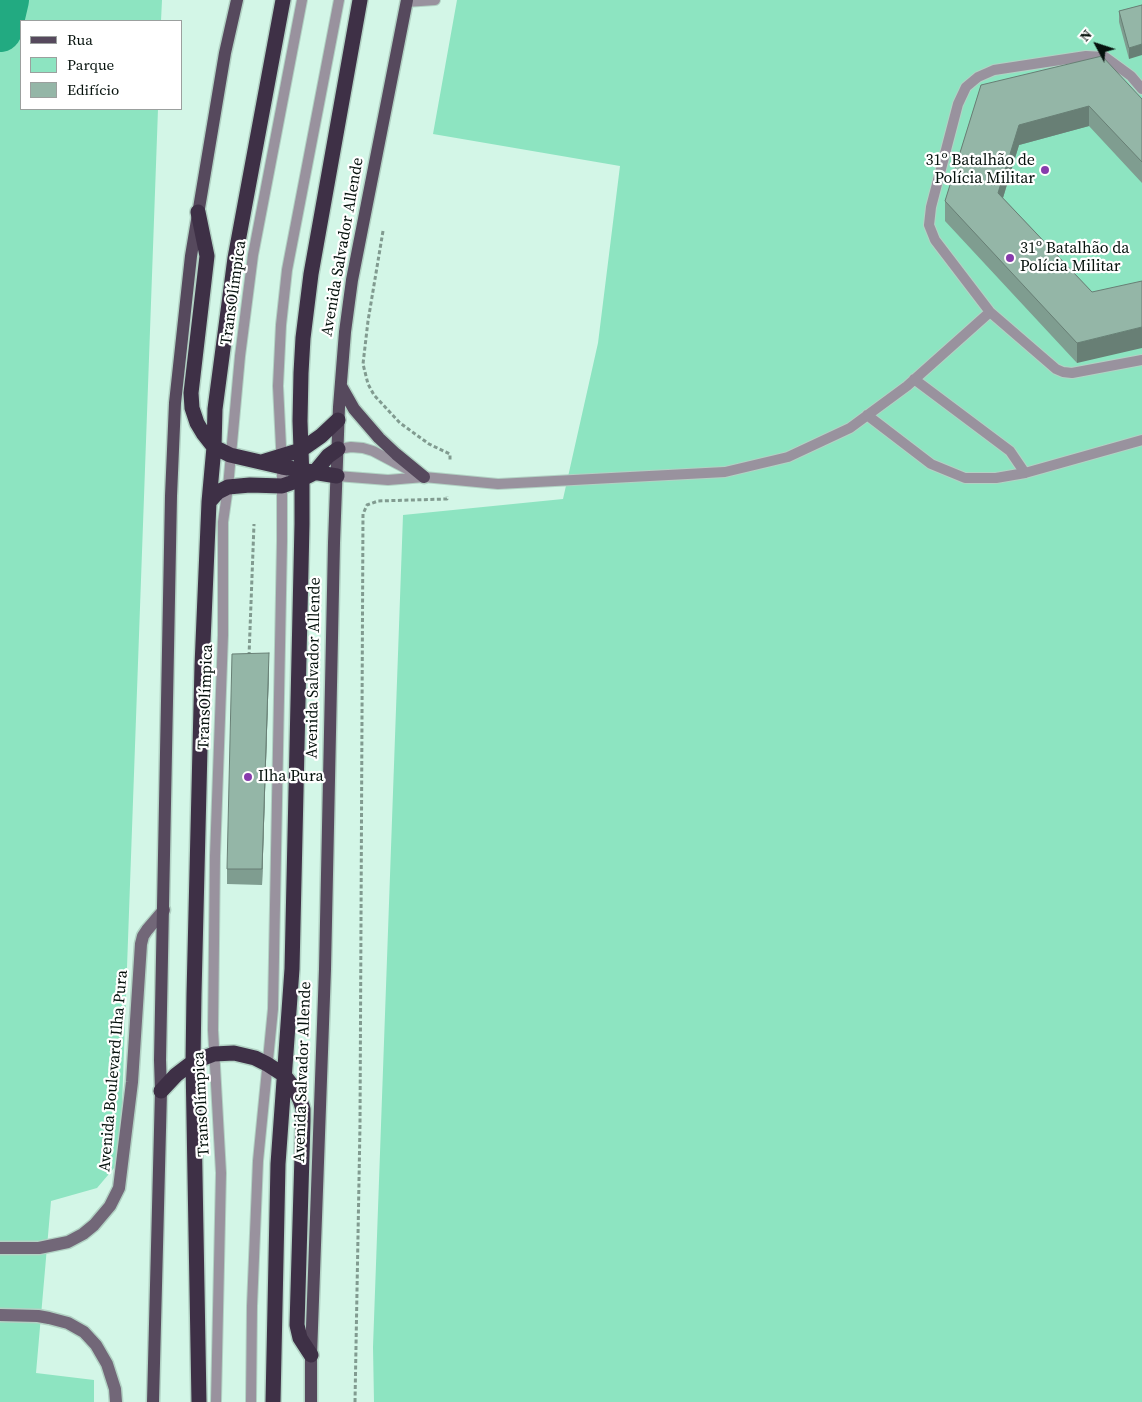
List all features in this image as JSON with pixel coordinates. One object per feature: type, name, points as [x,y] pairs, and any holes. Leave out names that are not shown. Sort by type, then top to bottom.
[{"type":"highway","points":[[199,1402],[193,1062],[202,666],[209,502],[215,409],[235,258],[283,0]]},
{"type":"highway","name":"Avenida Salvador Allende","points":[[273,1402],[278,1164],[292,969],[306,474],[301,450],[300,421],[303,338],[325,191],[360,0]]},
{"type":"highway","points":[[198,212],[207,256],[191,393],[192,408],[203,433],[214,447],[230,455],[260,463],[281,462],[321,436],[338,420]]},
{"type":"highway","points":[[209,502],[218,492],[228,487],[250,485],[282,486],[306,474],[338,449]]},
{"type":"highway","points":[[281,462],[306,474],[337,476]]},
{"type":"highway","points":[[161,1091],[176,1075],[193,1062],[214,1054],[234,1053],[244,1054],[267,1064],[284,1075],[294,1088],[303,1109],[297,1325],[300,1338],[311,1355]]},
{"type":"main road","points":[[154,1402],[171,496],[175,404],[190,256],[225,53],[237,0]]},
{"type":"main road","name":"Avenida Salvador Allende","points":[[310,1402],[325,969],[338,420],[345,332],[353,272],[407,1]]},
{"type":"main road","points":[[341,386],[354,410],[374,432],[396,454],[424,477]]},
{"type":"street","name":"Avenida Boulevard Ilha Pura","points":[[0,1248],[39,1248],[68,1242],[83,1234],[94,1225],[110,1206],[120,1188],[132,1082],[141,944],[147,930],[164,910]]},
{"type":"street","points":[[0,1315],[49,1318],[68,1323],[84,1332],[96,1345],[108,1364],[115,1389],[116,1402]]},
{"type":"lane","name":"TransOlímpica","points":[[216,1402],[220,1174],[213,1030],[215,856],[223,635],[223,522],[240,356],[253,255],[302,0]]},
{"type":"lane","points":[[250,1402],[258,1161],[273,1009],[282,551],[282,486],[278,386],[281,325],[287,270],[340,0]]},
{"type":"lane","points":[[407,1],[435,0]]},
{"type":"lane","points":[[1142,89],[1131,76],[1105,57],[1086,56],[994,70],[978,77],[966,87],[958,104],[931,206],[929,225],[935,240],[990,312],[1056,369],[1072,373],[1142,360]]},
{"type":"lane","points":[[337,476],[388,480],[424,477],[498,484],[725,472],[788,457],[850,428],[914,379],[990,312]]},
{"type":"lane","points":[[914,379],[1010,451],[1025,473]]},
{"type":"lane","points":[[867,415],[931,464],[965,478],[996,478],[1025,473],[1142,440]]},
{"type":"lane","points":[[338,449],[351,447],[373,451],[424,477]]},
{"type":"path","points":[[384,222],[363,364],[368,384],[374,395],[400,423],[429,444],[450,454]]},
{"type":"path","points":[[355,1402],[360,1125],[363,514],[368,505],[378,501],[447,499]]},
{"type":"path","points":[[249,660],[254,524]]},
{"type":"green space","points":[[0,0],[162,0],[161,20],[20,20],[20,110],[158,110],[120,1161],[97,1188],[51,1201],[36,1373],[94,1380],[94,1402],[0,1402]]},
{"type":"green space","points":[[457,0],[1142,0],[1142,1402],[374,1402],[373,1347],[403,515],[563,499],[598,343],[620,166],[433,134]]},
{"type":"building","points":[[1142,5],[1142,44],[1129,48],[1119,11]]},
{"type":"building","points":[[1102,56],[1142,99],[1142,162],[1089,106],[1019,125],[998,193],[1092,292],[1142,281],[1142,327],[1077,343],[945,201],[981,85]]},
{"type":"building","name":"Ilha Pura","points":[[269,653],[262,869],[227,869],[232,654]]},
{"type":"waterway","points":[[0,30],[7,0]]},
{"type":"place","name":"31º Batalhão de Polícia Militar","points":[[1045,170]]},
{"type":"place","name":"31º Batalhão da Polícia Militar","points":[[1010,258]]},
{"type":"place","name":"Ilha Pura","points":[[248,777]]}]
